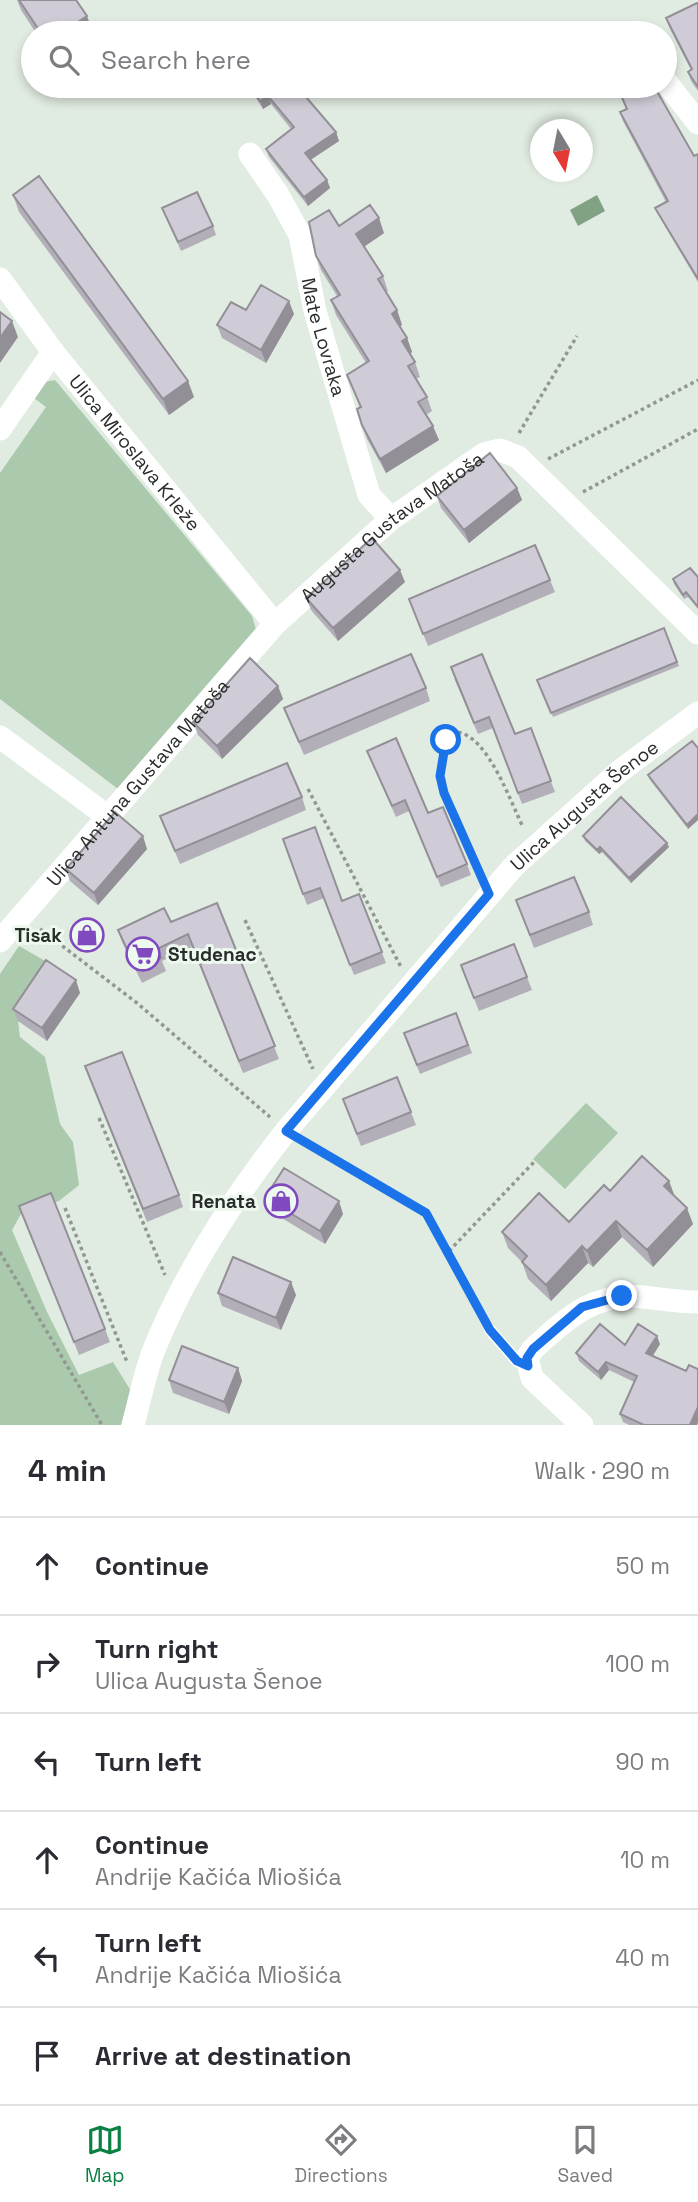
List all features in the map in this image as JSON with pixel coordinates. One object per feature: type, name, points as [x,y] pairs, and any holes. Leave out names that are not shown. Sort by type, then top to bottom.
[{"type":"street","points":[[677,96],[698,123]]},
{"type":"street","name":"Mate Lovraka","points":[[250,154],[278,195],[300,235],[315,311],[369,495],[391,519]]},
{"type":"street","name":"Ulica Miroslava Krleže","points":[[0,279],[53,352],[275,624]]},
{"type":"street","points":[[0,429],[53,352]]},
{"type":"street","name":"Augusta Gustava Matoša","points":[[275,624],[391,519],[484,454],[500,450],[517,457],[698,633]]},
{"type":"street","name":"Ulica Antuna Gustava Matoša","points":[[0,941],[275,624]]},
{"type":"street","name":"Ulica Augusta Šenoe","points":[[134,1425],[154,1349],[198,1258],[253,1174],[286,1131],[489,894],[534,848],[620,771],[698,713]]},
{"type":"street","points":[[0,737],[107,816]]},
{"type":"street","points":[[582,1425],[532,1378],[527,1358],[533,1349],[582,1307],[600,1300],[622,1296],[698,1302]]},
{"type":"lane","points":[[490,1330],[517,1361],[528,1366]]},
{"type":"path","points":[[507,453],[577,336]]},
{"type":"path","points":[[529,469],[698,380]]},
{"type":"path","points":[[564,503],[698,429]]},
{"type":"path","points":[[489,894],[444,793],[440,776],[446,740],[457,732],[467,733],[481,746],[534,848]]},
{"type":"path","points":[[308,789],[410,985]]},
{"type":"path","points":[[21,914],[136,1003],[286,1131],[426,1213],[490,1330]]},
{"type":"path","points":[[245,920],[321,1087]]},
{"type":"path","points":[[99,1118],[176,1303]]},
{"type":"path","points":[[449,1251],[535,1161]]},
{"type":"path","points":[[65,1208],[141,1397]]},
{"type":"path","points":[[0,1252],[102,1425]]},
{"type":"shaded area","points":[[597,195],[605,211],[578,226],[570,210]]},
{"type":"shaded area","points":[[55,380],[252,616],[257,633],[118,789],[0,699],[0,473],[46,407],[34,398],[44,382]]},
{"type":"shaded area","points":[[19,946],[54,966],[18,1021],[20,1037],[45,1057],[60,1124],[73,1142],[79,1185],[59,1201],[21,1214],[12,1230],[47,1312],[79,1375],[113,1362],[131,1391],[121,1425],[0,1425],[0,974]]},
{"type":"shaded area","points":[[586,1103],[618,1133],[565,1189],[533,1159]]},
{"type":"building","points":[[19,0],[76,0],[87,16],[79,21],[33,21]]},
{"type":"building","points":[[698,4],[698,87],[688,72],[692,69],[677,40],[677,21],[668,21],[666,18]]},
{"type":"building","points":[[270,98],[307,98],[336,132],[305,153],[327,180],[304,197],[266,149],[294,127]]},
{"type":"building","points":[[622,98],[661,98],[694,156],[698,154],[698,279],[655,208],[668,201],[620,112],[627,109]]},
{"type":"building","points":[[39,176],[188,381],[163,399],[13,195]]},
{"type":"building","points":[[197,192],[213,226],[178,242],[162,208]]},
{"type":"building","points":[[370,205],[379,218],[356,234],[383,276],[378,279],[397,310],[392,314],[407,338],[402,341],[415,362],[408,366],[427,397],[418,402],[433,426],[380,459],[362,425],[357,409],[361,407],[347,375],[369,361],[331,300],[340,295],[316,256],[309,222],[329,210],[339,226]]},
{"type":"building","points":[[261,285],[289,301],[261,350],[217,325],[231,302],[246,310]]},
{"type":"building","points":[[0,312],[12,321],[0,338]]},
{"type":"building","points":[[490,453],[517,488],[464,530],[437,496]]},
{"type":"building","points":[[372,538],[400,570],[333,628],[306,598]]},
{"type":"building","points":[[535,545],[550,580],[423,634],[409,599]]},
{"type":"building","points":[[690,568],[698,577],[698,607],[686,592],[683,595],[673,579]]},
{"type":"building","points":[[664,628],[677,662],[551,713],[537,680]]},
{"type":"building","points":[[411,654],[426,688],[299,742],[284,708]]},
{"type":"building","points":[[482,654],[515,734],[531,728],[551,781],[518,793],[489,717],[474,723],[451,667]]},
{"type":"building","points":[[250,658],[278,686],[217,746],[193,722]]},
{"type":"building","points":[[396,738],[428,813],[443,807],[467,864],[437,877],[405,800],[392,806],[367,751]]},
{"type":"building","points":[[692,741],[698,748],[698,814],[687,825],[648,775]]},
{"type":"building","points":[[287,763],[302,797],[175,851],[160,816]]},
{"type":"building","points":[[621,797],[667,843],[629,878],[600,847],[597,850],[583,836]]},
{"type":"building","points":[[115,812],[143,836],[94,893],[66,869]]},
{"type":"building","points":[[315,827],[342,901],[359,894],[382,952],[350,965],[320,888],[303,894],[283,839]]},
{"type":"building","points":[[574,877],[589,912],[530,935],[516,900]]},
{"type":"building","points":[[217,903],[275,1046],[239,1061],[188,934],[157,949],[161,958],[137,970],[118,930],[164,908],[171,922]]},
{"type":"building","points":[[514,944],[527,977],[474,998],[461,965]]},
{"type":"building","points":[[46,960],[76,980],[42,1028],[13,1009]]},
{"type":"building","points":[[456,1013],[468,1045],[417,1065],[404,1033]]},
{"type":"building","points":[[122,1052],[179,1195],[143,1209],[85,1066]]},
{"type":"building","points":[[397,1077],[411,1112],[357,1134],[343,1099]]},
{"type":"building","points":[[642,1156],[669,1181],[664,1186],[687,1208],[647,1250],[616,1221],[587,1251],[582,1246],[546,1285],[522,1262],[527,1256],[502,1232],[539,1193],[569,1222],[604,1185],[610,1191]]},
{"type":"building","points":[[284,1168],[339,1201],[320,1231],[265,1198]]},
{"type":"building","points":[[51,1193],[105,1329],[74,1342],[19,1206]]},
{"type":"building","points":[[233,1257],[291,1282],[276,1318],[218,1293]]},
{"type":"building","points":[[600,1324],[625,1345],[638,1324],[657,1336],[646,1353],[686,1371],[689,1365],[698,1369],[698,1407],[690,1425],[644,1425],[620,1414],[637,1376],[606,1362],[598,1372],[576,1353]]},
{"type":"building","points":[[182,1346],[238,1368],[224,1402],[169,1380]]},
{"type":"place","name":"Tisak","points":[[87,935]]},
{"type":"place","name":"Studenac","points":[[143,954]]},
{"type":"place","name":"Renata","points":[[281,1201]]},
{"type":"route","points":[[446,740],[440,776],[444,793],[489,894],[329,1077],[286,1131],[426,1213],[490,1330],[517,1361],[528,1366],[527,1358],[533,1349],[582,1307],[622,1296]]}]
